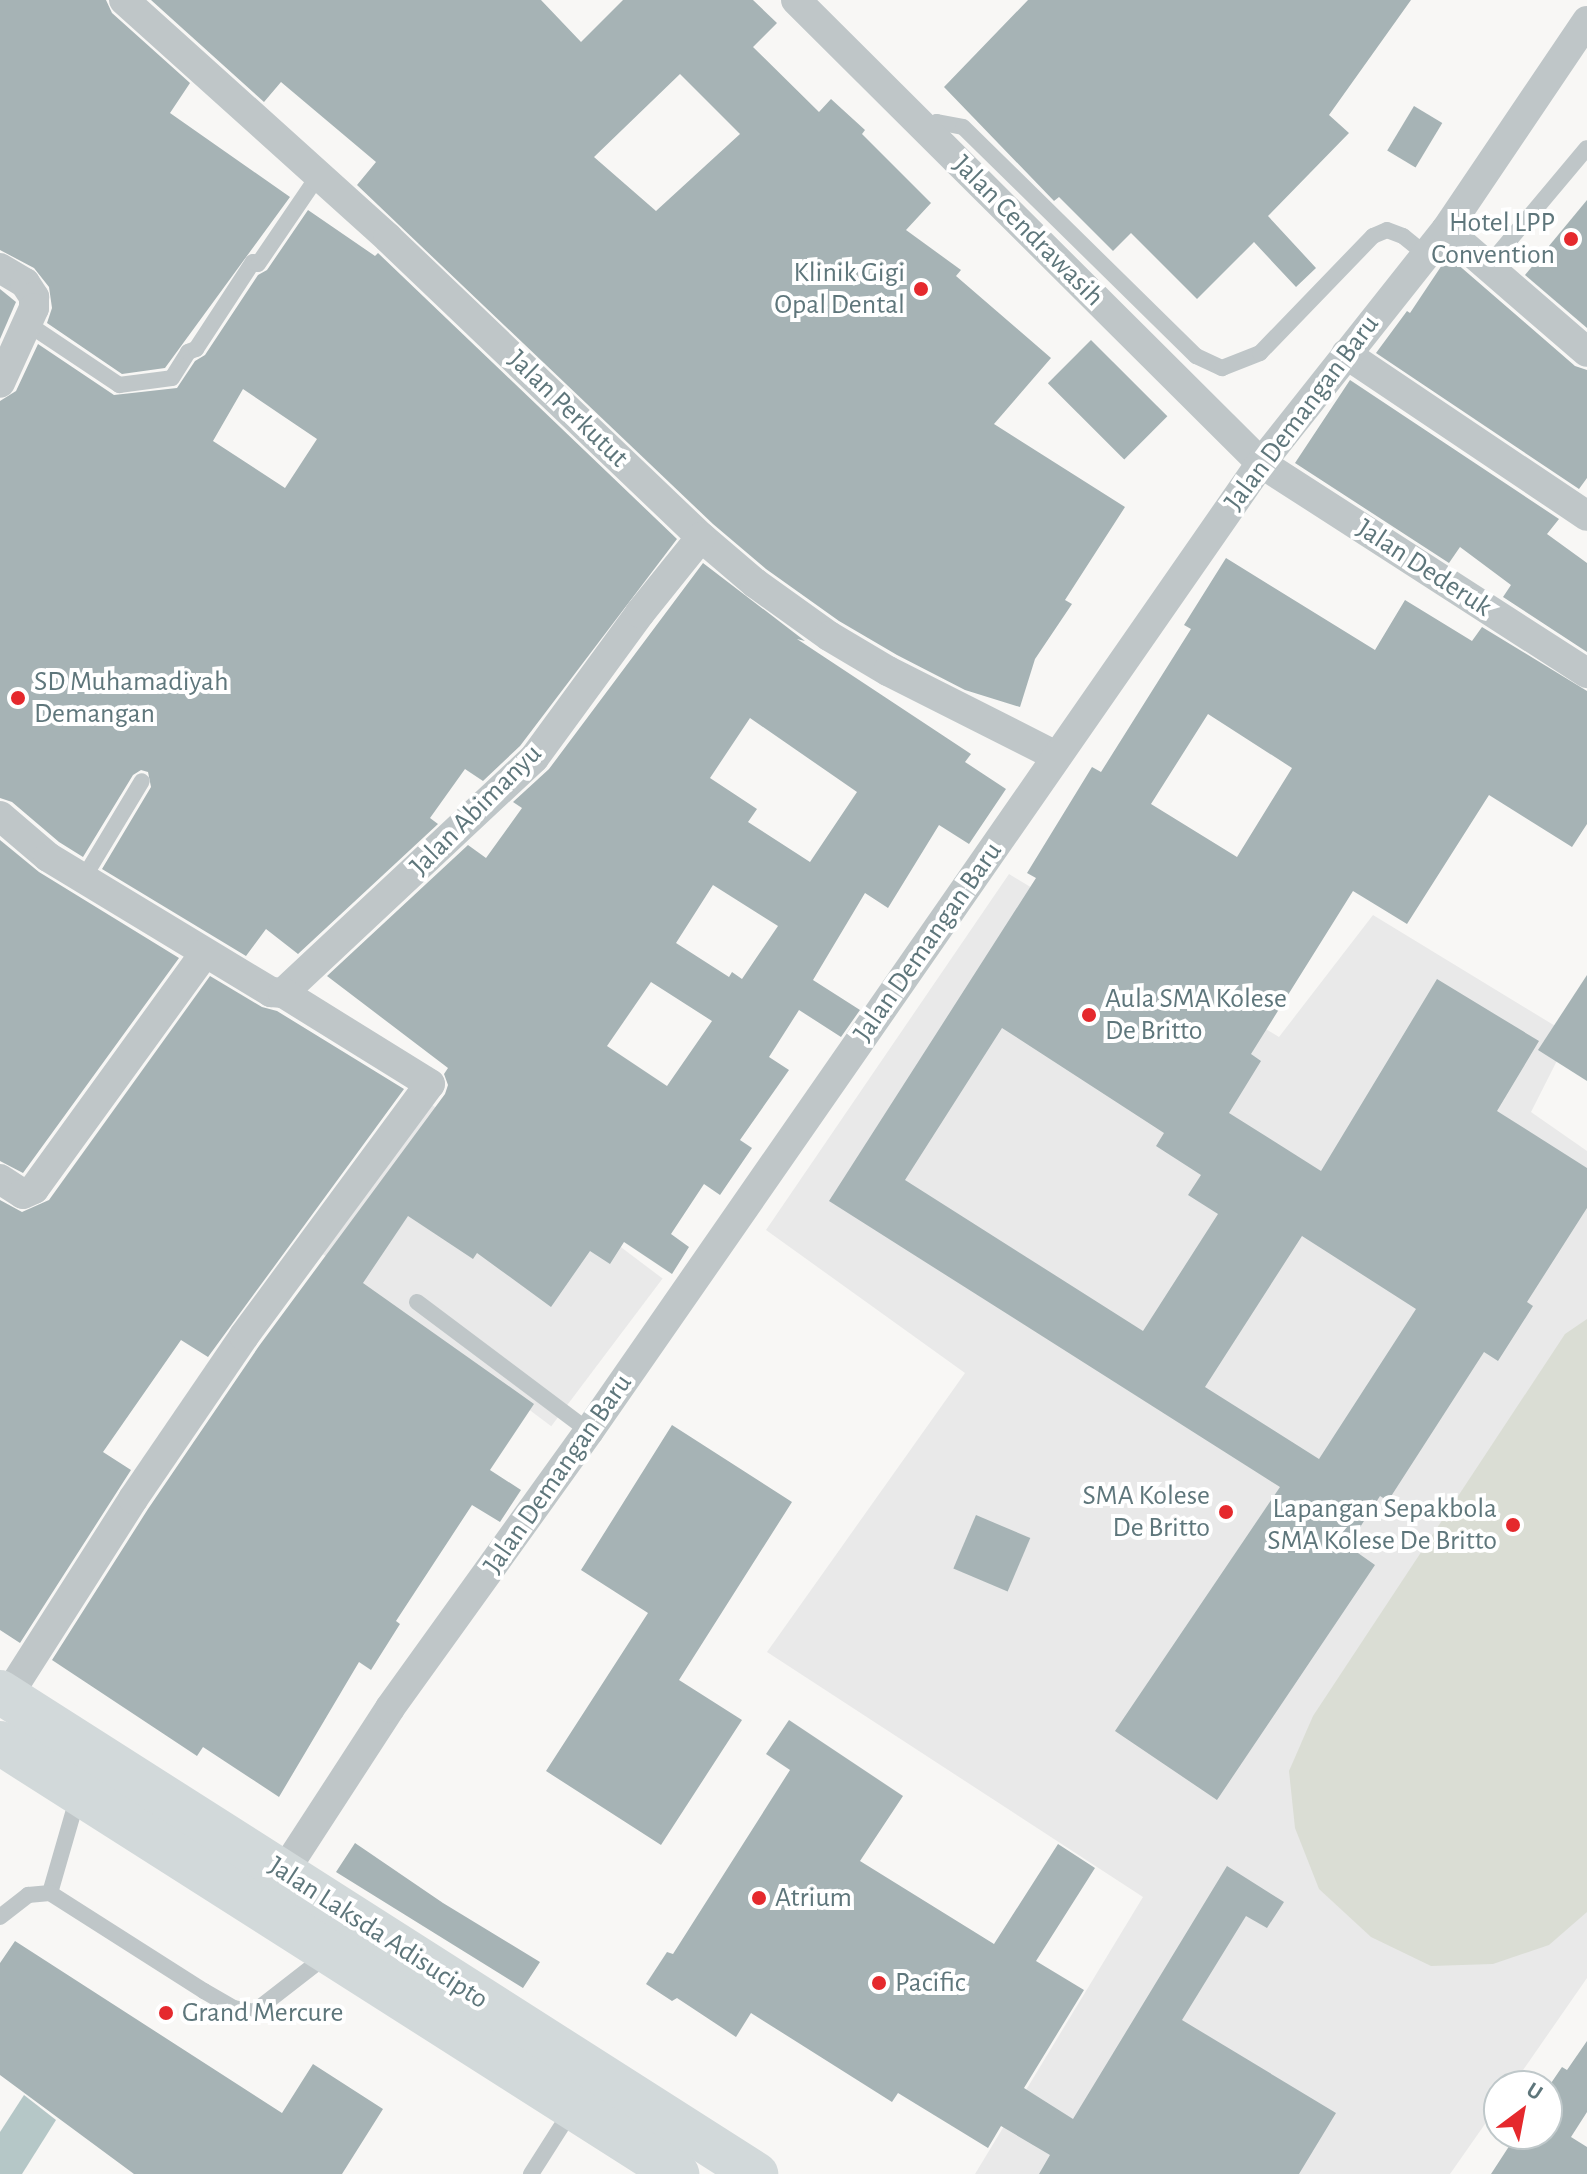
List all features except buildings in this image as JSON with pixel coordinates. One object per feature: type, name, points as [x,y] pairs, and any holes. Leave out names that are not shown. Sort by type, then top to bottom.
[{"type":"main road","name":"Jalan Laksda Adisucipto","points":[[4,1695],[756,2174]]},
{"type":"main road","name":"Jalan Laksda Adisucipto","points":[[5,1757],[79,1794],[677,2174]]},
{"type":"street","name":"Jalan Perkutut","points":[[124,0],[388,238],[701,537],[755,583],[829,636],[888,671],[1056,756]]},
{"type":"street","name":"Jalan Cendrawasih","points":[[796,0],[1261,463]]},
{"type":"street","name":"Jalan Demangan Baru","points":[[283,1873],[390,1708],[589,1431],[1261,463],[1446,230],[1587,21]]},
{"type":"street","points":[[1446,230],[1587,352]]},
{"type":"street","points":[[0,268],[32,291],[34,308],[0,383]]},
{"type":"street","points":[[1346,354],[1587,516]]},
{"type":"street","name":"Jalan Dederuk","points":[[1261,463],[1587,673]]},
{"type":"street","name":"Jalan Abimanyu","points":[[283,993],[534,758],[640,613],[701,537]]},
{"type":"street","points":[[0,816],[20,836],[83,879],[271,992],[283,993],[430,1084],[244,1336],[4,1695]]},
{"type":"street","points":[[0,1179],[23,1194],[34,1189],[205,953]]},
{"type":"lane","points":[[924,128],[937,122],[963,127],[1196,356],[1222,368],[1260,353],[1373,236],[1387,230],[1403,236],[1425,254]]},
{"type":"lane","points":[[1487,267],[1587,148]]},
{"type":"lane","points":[[28,324],[119,385],[172,378],[188,352],[196,349],[253,262],[258,264],[318,176]]},
{"type":"lane","points":[[83,879],[142,781]]},
{"type":"lane","points":[[417,1302],[589,1431]]},
{"type":"lane","points":[[50,1893],[79,1794]]},
{"type":"lane","points":[[0,1917],[28,1895],[50,1893],[204,1991],[244,2011],[262,2007],[331,1952]]},
{"type":"lane","points":[[531,2174],[573,2107]]},
{"type":"shaded area","name":"SMA Kolese De Britto","points":[[1009,874],[1279,1037],[1373,915],[1570,1035],[1531,1112],[1587,1151],[1587,1978],[1523,2070],[1483,2070],[1483,2127],[1450,2174],[975,2174],[1143,1897],[767,1652],[965,1373],[766,1230]]},
{"type":"shaded area","points":[[427,1101],[663,1279],[551,1426],[316,1249]]},
{"type":"shaded area","name":"Lapangan Sepakbola SMA Kolese De Britto","points":[[1587,1319],[1587,1912],[1549,1945],[1493,1964],[1431,1966],[1371,1937],[1319,1889],[1295,1828],[1289,1771],[1313,1716],[1565,1334]]},
{"type":"shaded area","points":[[24,2095],[56,2120],[22,2174],[0,2174],[0,2132]]},
{"type":"place","name":"Hotel LPP Convention","points":[[1571,239]]},
{"type":"place","name":"Klinik Gigi Opal Dental","points":[[921,289]]},
{"type":"place","name":"SD Muhamadiyah Demangan","points":[[18,698]]},
{"type":"place","name":"Aula SMA Kolese De Britto","points":[[1089,1015]]},
{"type":"place","name":"SMA Kolese De Britto","points":[[1226,1512]]},
{"type":"place","name":"Lapangan Sepakbola SMA Kolese De Britto","points":[[1513,1525]]},
{"type":"place","name":"Atrium","points":[[759,1898]]},
{"type":"place","name":"Pacific","points":[[879,1983]]},
{"type":"place","name":"Grand Mercure","points":[[166,2013]]}]
